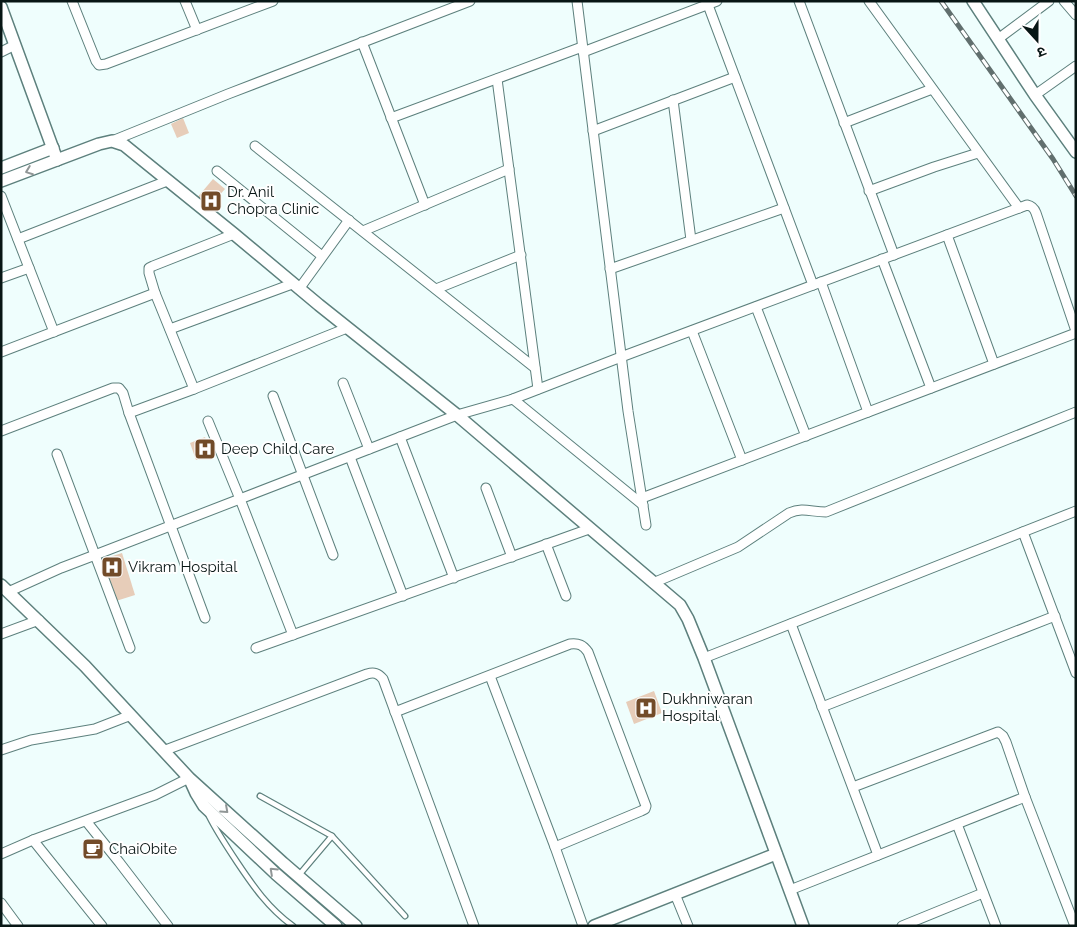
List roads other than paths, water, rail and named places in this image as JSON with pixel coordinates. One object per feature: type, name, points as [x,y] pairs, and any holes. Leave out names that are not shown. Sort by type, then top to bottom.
[{"type":"street","points":[[72,1],[99,65],[273,1]]},
{"type":"street","points":[[186,1],[197,30]]},
{"type":"street","points":[[1,182],[98,144],[112,141],[228,94],[470,1]]},
{"type":"street","points":[[577,1],[628,411],[646,525]]},
{"type":"street","points":[[799,1],[894,255]]},
{"type":"street","points":[[869,1],[1019,208]]},
{"type":"street","points":[[973,1],[1035,95],[1074,147]]},
{"type":"street","points":[[998,39],[1049,1]]},
{"type":"street","points":[[1064,1],[1076,15]]},
{"type":"street","points":[[392,118],[712,3],[735,77],[784,208],[817,284],[868,412]]},
{"type":"street","points":[[1,8],[57,160]]},
{"type":"street","points":[[362,42],[425,205]]},
{"type":"street","points":[[2,50],[15,45]]},
{"type":"street","points":[[1035,95],[1076,66]]},
{"type":"street","points":[[592,131],[735,77]]},
{"type":"street","points":[[497,79],[538,389]]},
{"type":"street","points":[[844,124],[932,89]]},
{"type":"street","points":[[673,100],[691,240]]},
{"type":"street","points":[[112,141],[124,145],[456,415],[680,605],[688,619],[704,658],[804,926]]},
{"type":"street","points":[[255,146],[535,368]]},
{"type":"street","points":[[1,168],[53,148]]},
{"type":"street","points":[[869,191],[978,153]]},
{"type":"street","points":[[363,231],[509,169]]},
{"type":"street","points":[[217,171],[322,256]]},
{"type":"street","points":[[18,239],[167,181]]},
{"type":"street","points":[[1,196],[54,332]]},
{"type":"street","points":[[356,926],[189,778],[85,666],[5,589],[456,415],[513,399],[1019,208],[1032,206],[1034,208],[1076,332],[742,460],[642,502]]},
{"type":"street","points":[[610,269],[784,208]]},
{"type":"street","points":[[170,329],[296,286],[350,220]]},
{"type":"street","points":[[194,389],[155,293],[149,268],[234,234]]},
{"type":"street","points":[[946,236],[994,364]]},
{"type":"street","points":[[436,289],[521,255]]},
{"type":"street","points":[[882,260],[930,388]]},
{"type":"street","points":[[1,278],[29,268]]},
{"type":"street","points":[[1,352],[155,293]]},
{"type":"street","points":[[756,307],[806,436]]},
{"type":"street","points":[[129,413],[347,328]]},
{"type":"street","points":[[692,331],[742,460]]},
{"type":"street","points":[[343,383],[369,449]]},
{"type":"street","points":[[1,431],[113,388],[119,388],[123,393],[205,618]]},
{"type":"street","points":[[273,396],[333,555]]},
{"type":"street","points":[[513,399],[642,502]]},
{"type":"street","points":[[653,583],[738,547],[796,510],[826,512],[1076,412]]},
{"type":"street","points":[[208,421],[293,635]]},
{"type":"street","points":[[400,438],[454,578]]},
{"type":"street","points":[[57,454],[130,648]]},
{"type":"street","points":[[350,457],[403,596]]},
{"type":"street","points":[[486,488],[512,556]]},
{"type":"street","points":[[704,658],[1076,511]]},
{"type":"street","points":[[256,648],[589,529]]},
{"type":"street","points":[[1023,532],[1076,674]]},
{"type":"street","points":[[546,544],[566,596]]},
{"type":"street","points":[[822,707],[1054,616]]},
{"type":"street","points":[[1,634],[38,620]]},
{"type":"street","points":[[791,624],[878,855]]},
{"type":"street","points":[[395,712],[570,644],[584,646],[588,652],[646,806],[641,811],[555,847]]},
{"type":"street","points":[[163,751],[366,674],[379,674],[384,679],[474,926]]},
{"type":"street","points":[[490,676],[583,926]]},
{"type":"street","points":[[1,750],[40,738],[95,729],[131,715]]},
{"type":"street","points":[[852,787],[998,732],[1006,742],[1025,797],[1075,926]]},
{"type":"street","points":[[189,778],[204,806],[325,920],[336,926]]},
{"type":"street","points":[[1,854],[154,795],[189,778]]},
{"type":"street","points":[[790,890],[1025,797]]},
{"type":"street","points":[[86,822],[168,926]]},
{"type":"street","points":[[956,824],[996,926]]},
{"type":"street","points":[[34,840],[102,926]]},
{"type":"street","points":[[594,926],[776,854]]},
{"type":"street","points":[[675,894],[688,926]]},
{"type":"street","points":[[903,926],[983,894]]},
{"type":"street","points":[[1,903],[18,926]]},
{"type":"lane","points":[[260,796],[332,836],[405,916]]},
{"type":"lane","points":[[204,806],[217,832],[262,898],[293,926]]},
{"type":"lane","points":[[289,885],[332,836]]},
{"type":"railway","points":[[941,1],[1053,159],[1076,196]]},
{"type":"place","name":"Dr. Anil Chopra Clinic","points":[[211,201]]},
{"type":"place","name":"Deep Child Care","points":[[205,449]]},
{"type":"place","name":"Vikram Hospital","points":[[112,567]]},
{"type":"place","name":"Dukhniwaran Hospital","points":[[646,708]]},
{"type":"place","name":"ChaiObite","points":[[93,849]]}]
